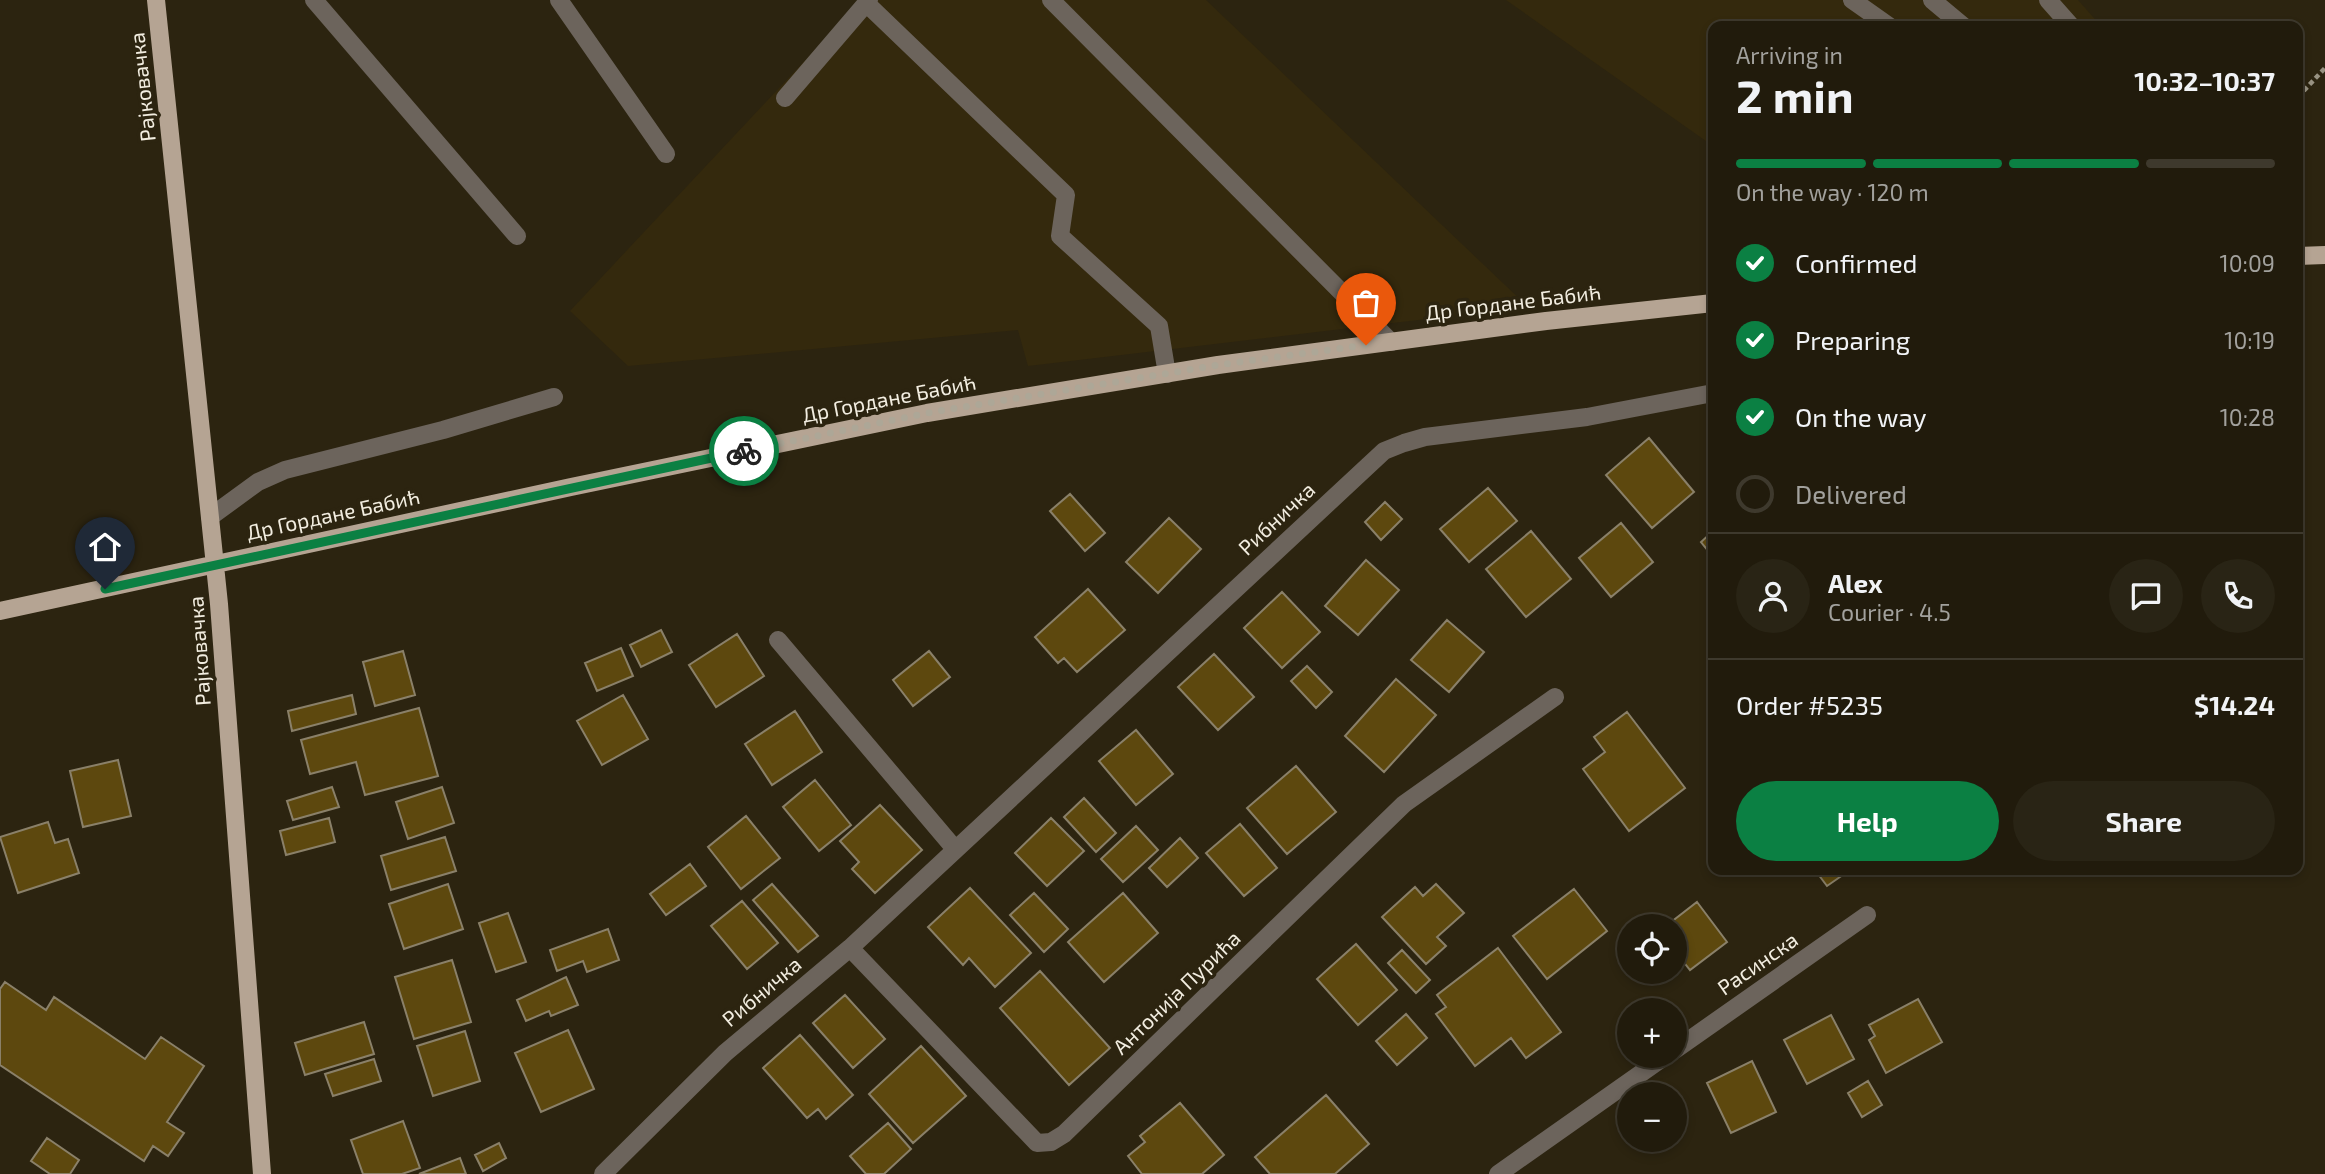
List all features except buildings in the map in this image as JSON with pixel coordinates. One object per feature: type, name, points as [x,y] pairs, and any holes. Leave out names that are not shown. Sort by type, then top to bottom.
[{"type":"main road","name":"Рајковачка","points":[[156,0],[219,604],[262,1174]]},
{"type":"main road","points":[[2303,256],[2325,256]]},
{"type":"main road","name":"Др Гордане Бабић","points":[[0,611],[927,413],[1167,374],[1391,342],[1546,321],[1708,304]]},
{"type":"street","points":[[314,0],[517,236]]},
{"type":"street","points":[[559,0],[666,154]]},
{"type":"street","points":[[1051,0],[1391,342]]},
{"type":"street","points":[[1852,0],[1882,21]]},
{"type":"street","points":[[1931,0],[1957,21]]},
{"type":"street","points":[[2048,0],[2067,21]]},
{"type":"street","points":[[785,98],[868,1],[1066,195],[1060,236],[1159,326],[1167,374]]},
{"type":"street","name":"Рибничка","points":[[603,1174],[725,1053],[850,948],[1384,452],[1426,437],[1587,417],[1708,394]]},
{"type":"street","points":[[210,517],[258,482],[285,470],[443,430],[554,397]]},
{"type":"street","points":[[778,640],[955,849]]},
{"type":"street","name":"Антонија Пурића","points":[[850,948],[1037,1143],[1051,1142],[1074,1124],[1404,804],[1555,697]]},
{"type":"street","name":"Расинска","points":[[1687,1042],[1867,915]]},
{"type":"street","points":[[1498,1174],[1649,1068]]},
{"type":"path","points":[[2303,92],[2325,68]]},
{"type":"shaded area","points":[[859,0],[1206,0],[1528,307],[1028,366],[1018,330],[628,366],[570,311]]},
{"type":"shaded area","points":[[1506,0],[2078,0],[2097,21],[1708,21],[1708,142]]},
{"type":"way so far","points":[[744,451],[927,413],[1218,365],[1366,345]]},
{"type":"route","points":[[105,589],[744,451]]}]
